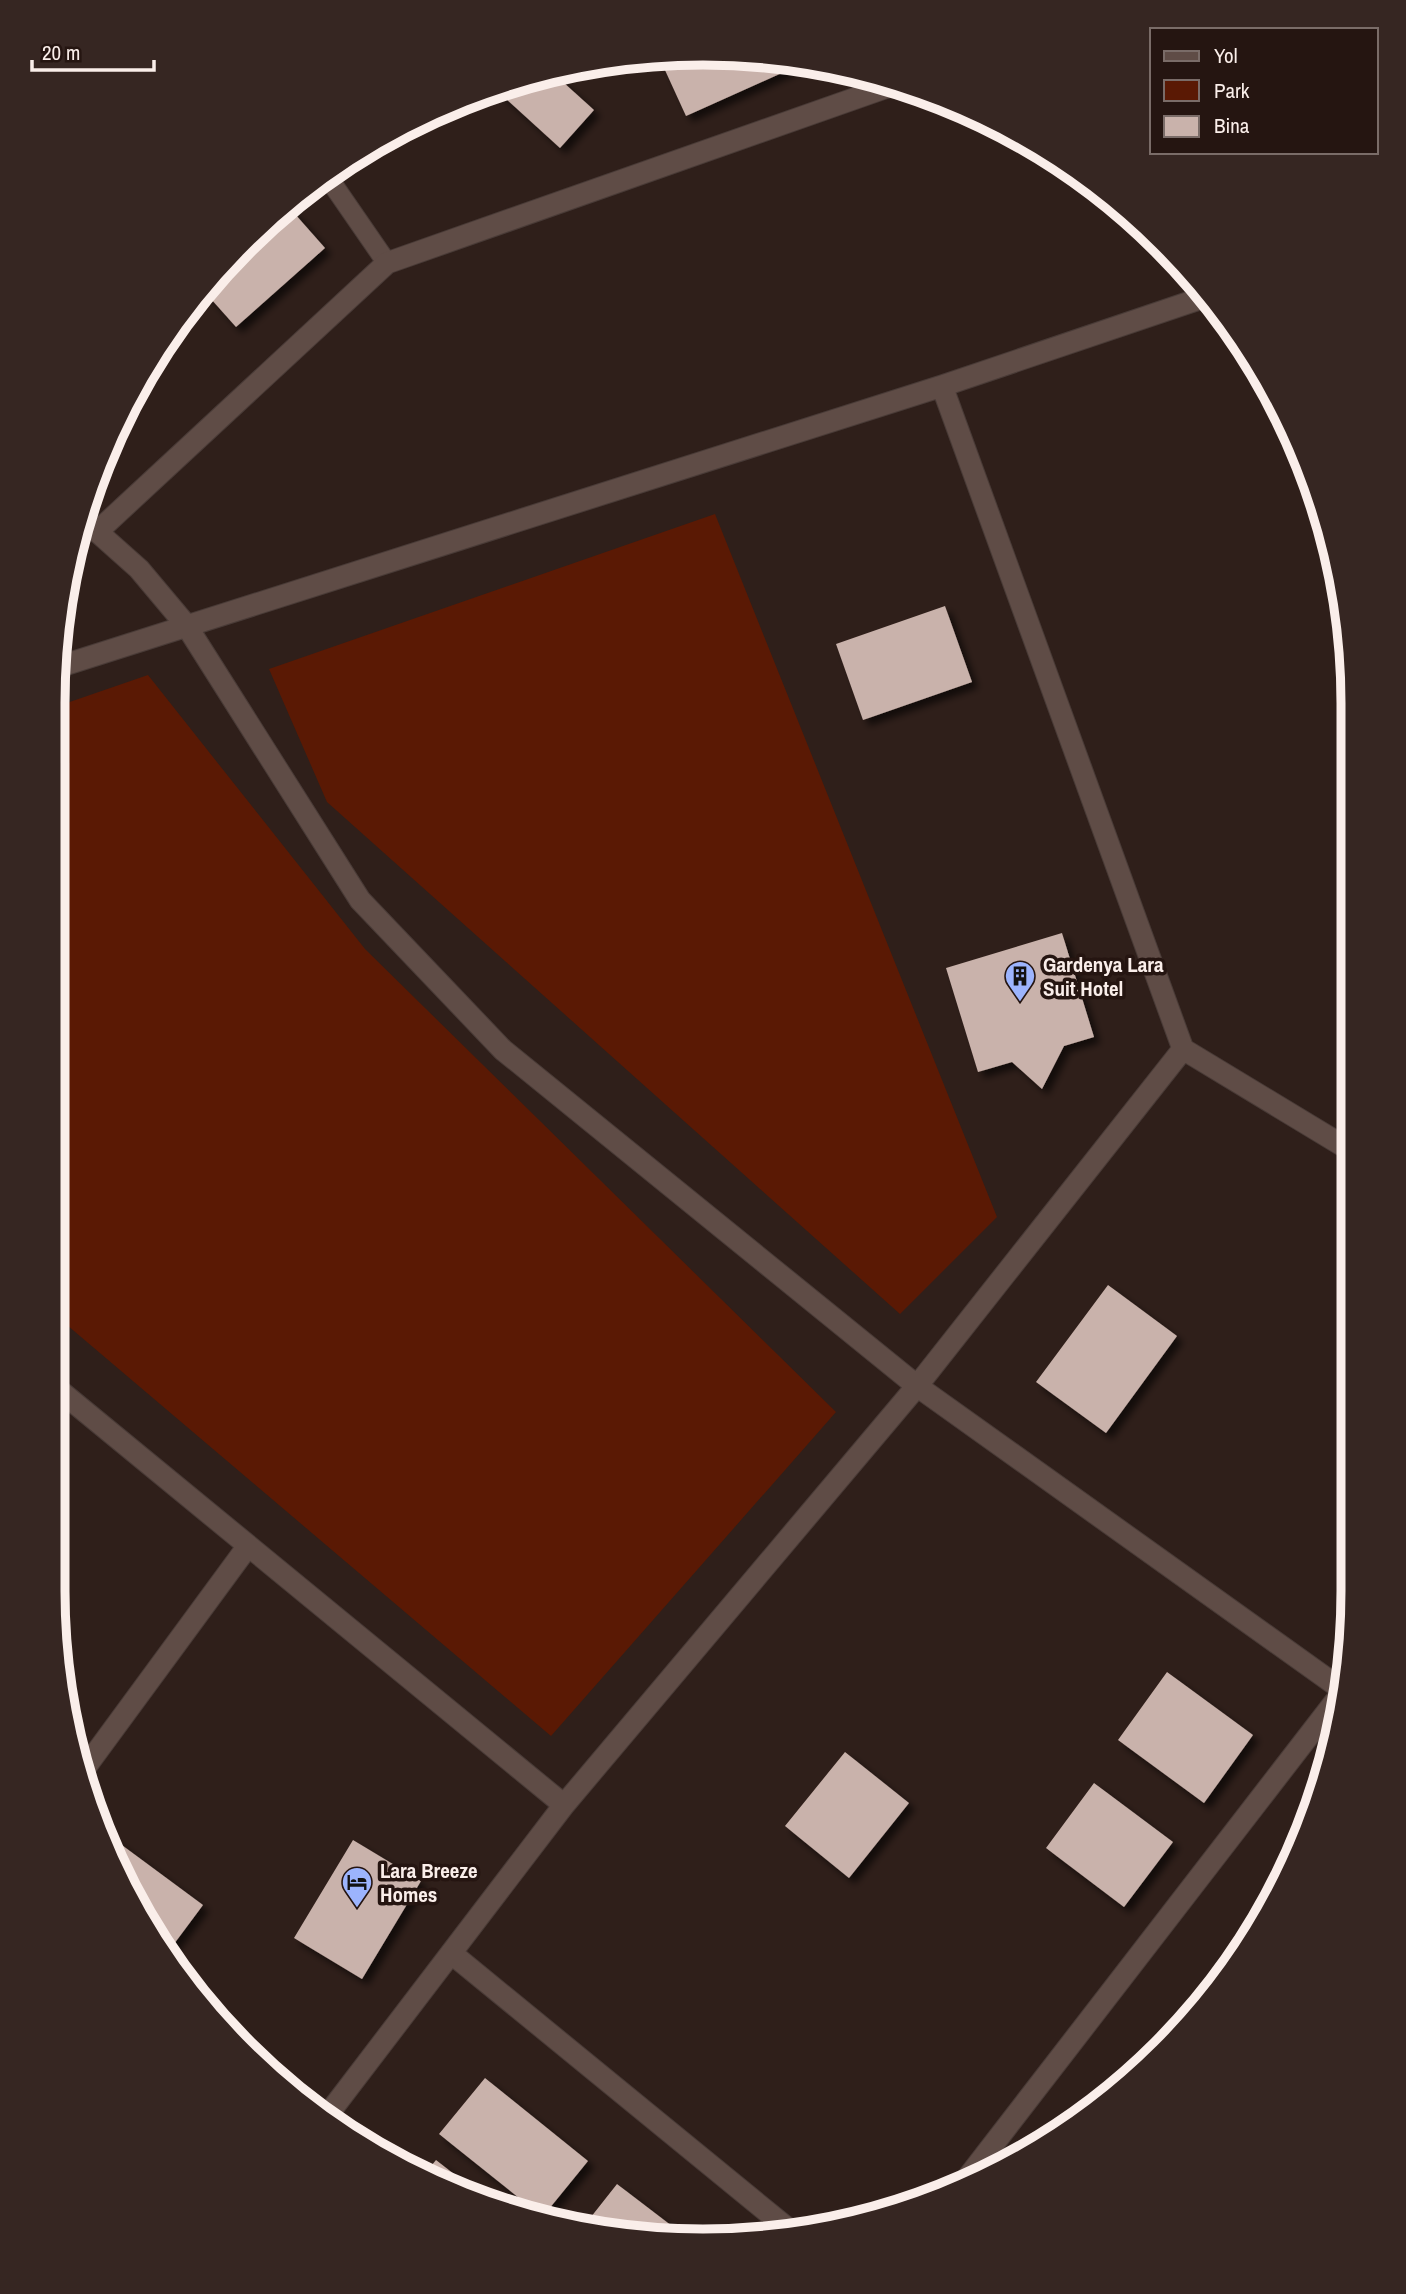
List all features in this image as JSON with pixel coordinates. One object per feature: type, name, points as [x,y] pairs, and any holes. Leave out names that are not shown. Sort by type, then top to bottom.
[{"type":"street","points":[[879,90],[387,263],[91,525],[139,569],[186,625],[360,900],[503,1050],[917,1386],[1334,1684]]},
{"type":"street","points":[[66,664],[942,386],[1197,300]]},
{"type":"street","points":[[942,386],[1183,1049],[1341,1145]]},
{"type":"street","points":[[331,2110],[564,1805],[917,1386],[1183,1049]]},
{"type":"street","points":[[65,1395],[564,1805]]},
{"type":"street","points":[[88,1763],[248,1546]]},
{"type":"street","points":[[975,2168],[1330,1709]]},
{"type":"street","points":[[452,1953],[783,2224]]},
{"type":"lane","points":[[332,184],[387,263]]},
{"type":"green space","points":[[715,514],[997,1217],[900,1314],[327,802],[269,669]]},
{"type":"green space","points":[[148,675],[365,949],[836,1412],[551,1736],[65,1323],[65,704]]},
{"type":"building","points":[[663,66],[745,66],[788,70],[686,116]]},
{"type":"building","points":[[562,81],[594,110],[560,148],[504,97]]},
{"type":"building","points":[[294,213],[325,248],[236,327],[210,298],[252,252]]},
{"type":"building","points":[[945,606],[972,682],[863,720],[836,644]]},
{"type":"building","name":"Gardenya Lara Suit Hotel","points":[[1062,933],[1094,1037],[1064,1046],[1042,1089],[1012,1062],[978,1072],[946,968]]},
{"type":"building","points":[[1108,1285],[1177,1336],[1106,1433],[1036,1382]]},
{"type":"building","points":[[1167,1672],[1253,1735],[1204,1803],[1118,1740]]},
{"type":"building","points":[[845,1752],[909,1803],[849,1878],[785,1826]]},
{"type":"building","points":[[1094,1783],[1173,1842],[1124,1907],[1046,1848]]},
{"type":"building","points":[[116,1840],[203,1905],[172,1946],[150,1910]]},
{"type":"building","name":"Lara Breeze Homes","points":[[353,1840],[421,1881],[362,1979],[294,1938]]},
{"type":"building","points":[[485,2078],[588,2161],[548,2210],[527,2204],[439,2134]]},
{"type":"building","points":[[436,2160],[466,2184],[459,2181],[430,2167]]},
{"type":"building","points":[[617,2184],[675,2228],[620,2224],[589,2219]]},
{"type":"place","name":"Gardenya Lara Suit Hotel","points":[[1020,1003]]},
{"type":"place","name":"Lara Breeze Homes","points":[[357,1909]]}]
